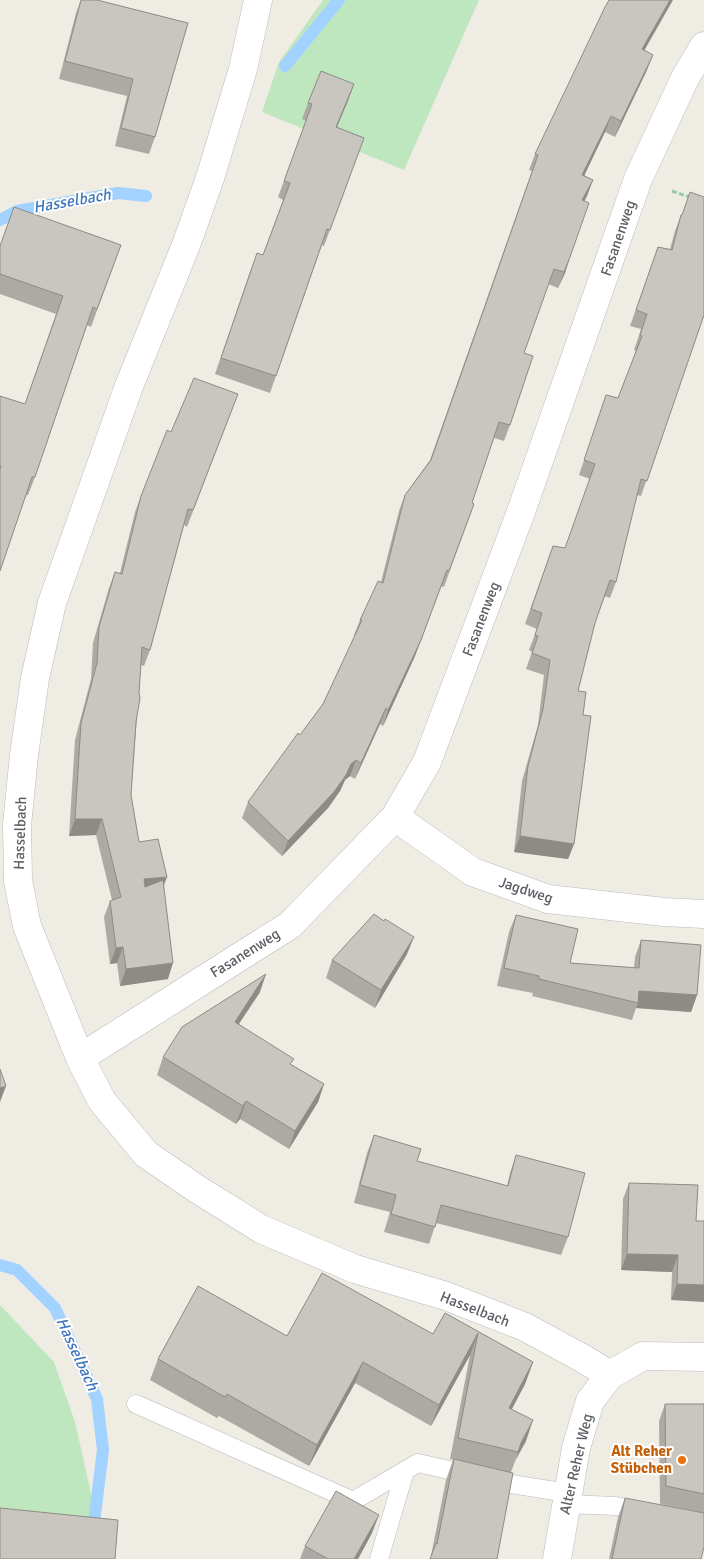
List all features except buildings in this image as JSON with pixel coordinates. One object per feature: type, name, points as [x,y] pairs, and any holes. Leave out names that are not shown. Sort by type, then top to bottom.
[{"type":"street","name":"Hasselbach","points":[[255,1],[243,69],[210,178],[186,245],[130,386],[52,603],[35,678],[24,755],[17,825],[18,880],[27,926],[80,1058],[102,1101],[146,1154],[261,1229],[355,1268],[446,1296],[525,1328],[610,1375]]},
{"type":"street","name":"Fasanenweg","points":[[80,1058],[290,925],[396,817],[427,762],[522,509],[638,179],[684,78],[704,46]]},
{"type":"street","name":"Jagdweg","points":[[396,817],[473,872],[548,899],[664,912],[704,914]]},
{"type":"street","points":[[610,1375],[643,1356],[704,1357]]},
{"type":"street","name":"Alter Reher Weg","points":[[557,1559],[576,1448],[590,1401],[610,1375]]},
{"type":"lane","points":[[136,1404],[354,1501],[418,1463],[567,1499],[665,1516]]},
{"type":"lane","points":[[379,1559],[405,1470]]},
{"type":"green space","points":[[323,0],[479,0],[404,170],[262,112],[279,62]]},
{"type":"green space","points":[[0,1305],[54,1362],[75,1422],[97,1520],[0,1517]]},
{"type":"waterway","name":"Hasselbach","points":[[285,66],[339,0]]},
{"type":"waterway","name":"Hasselbach","points":[[0,220],[17,211],[118,193],[146,196]]},
{"type":"waterway","name":"Hasselbach","points":[[0,1265],[17,1270],[55,1308],[97,1399],[103,1450],[93,1531]]},
{"type":"place","name":"Alt Reher Stübchen","points":[[682,1460]]}]
